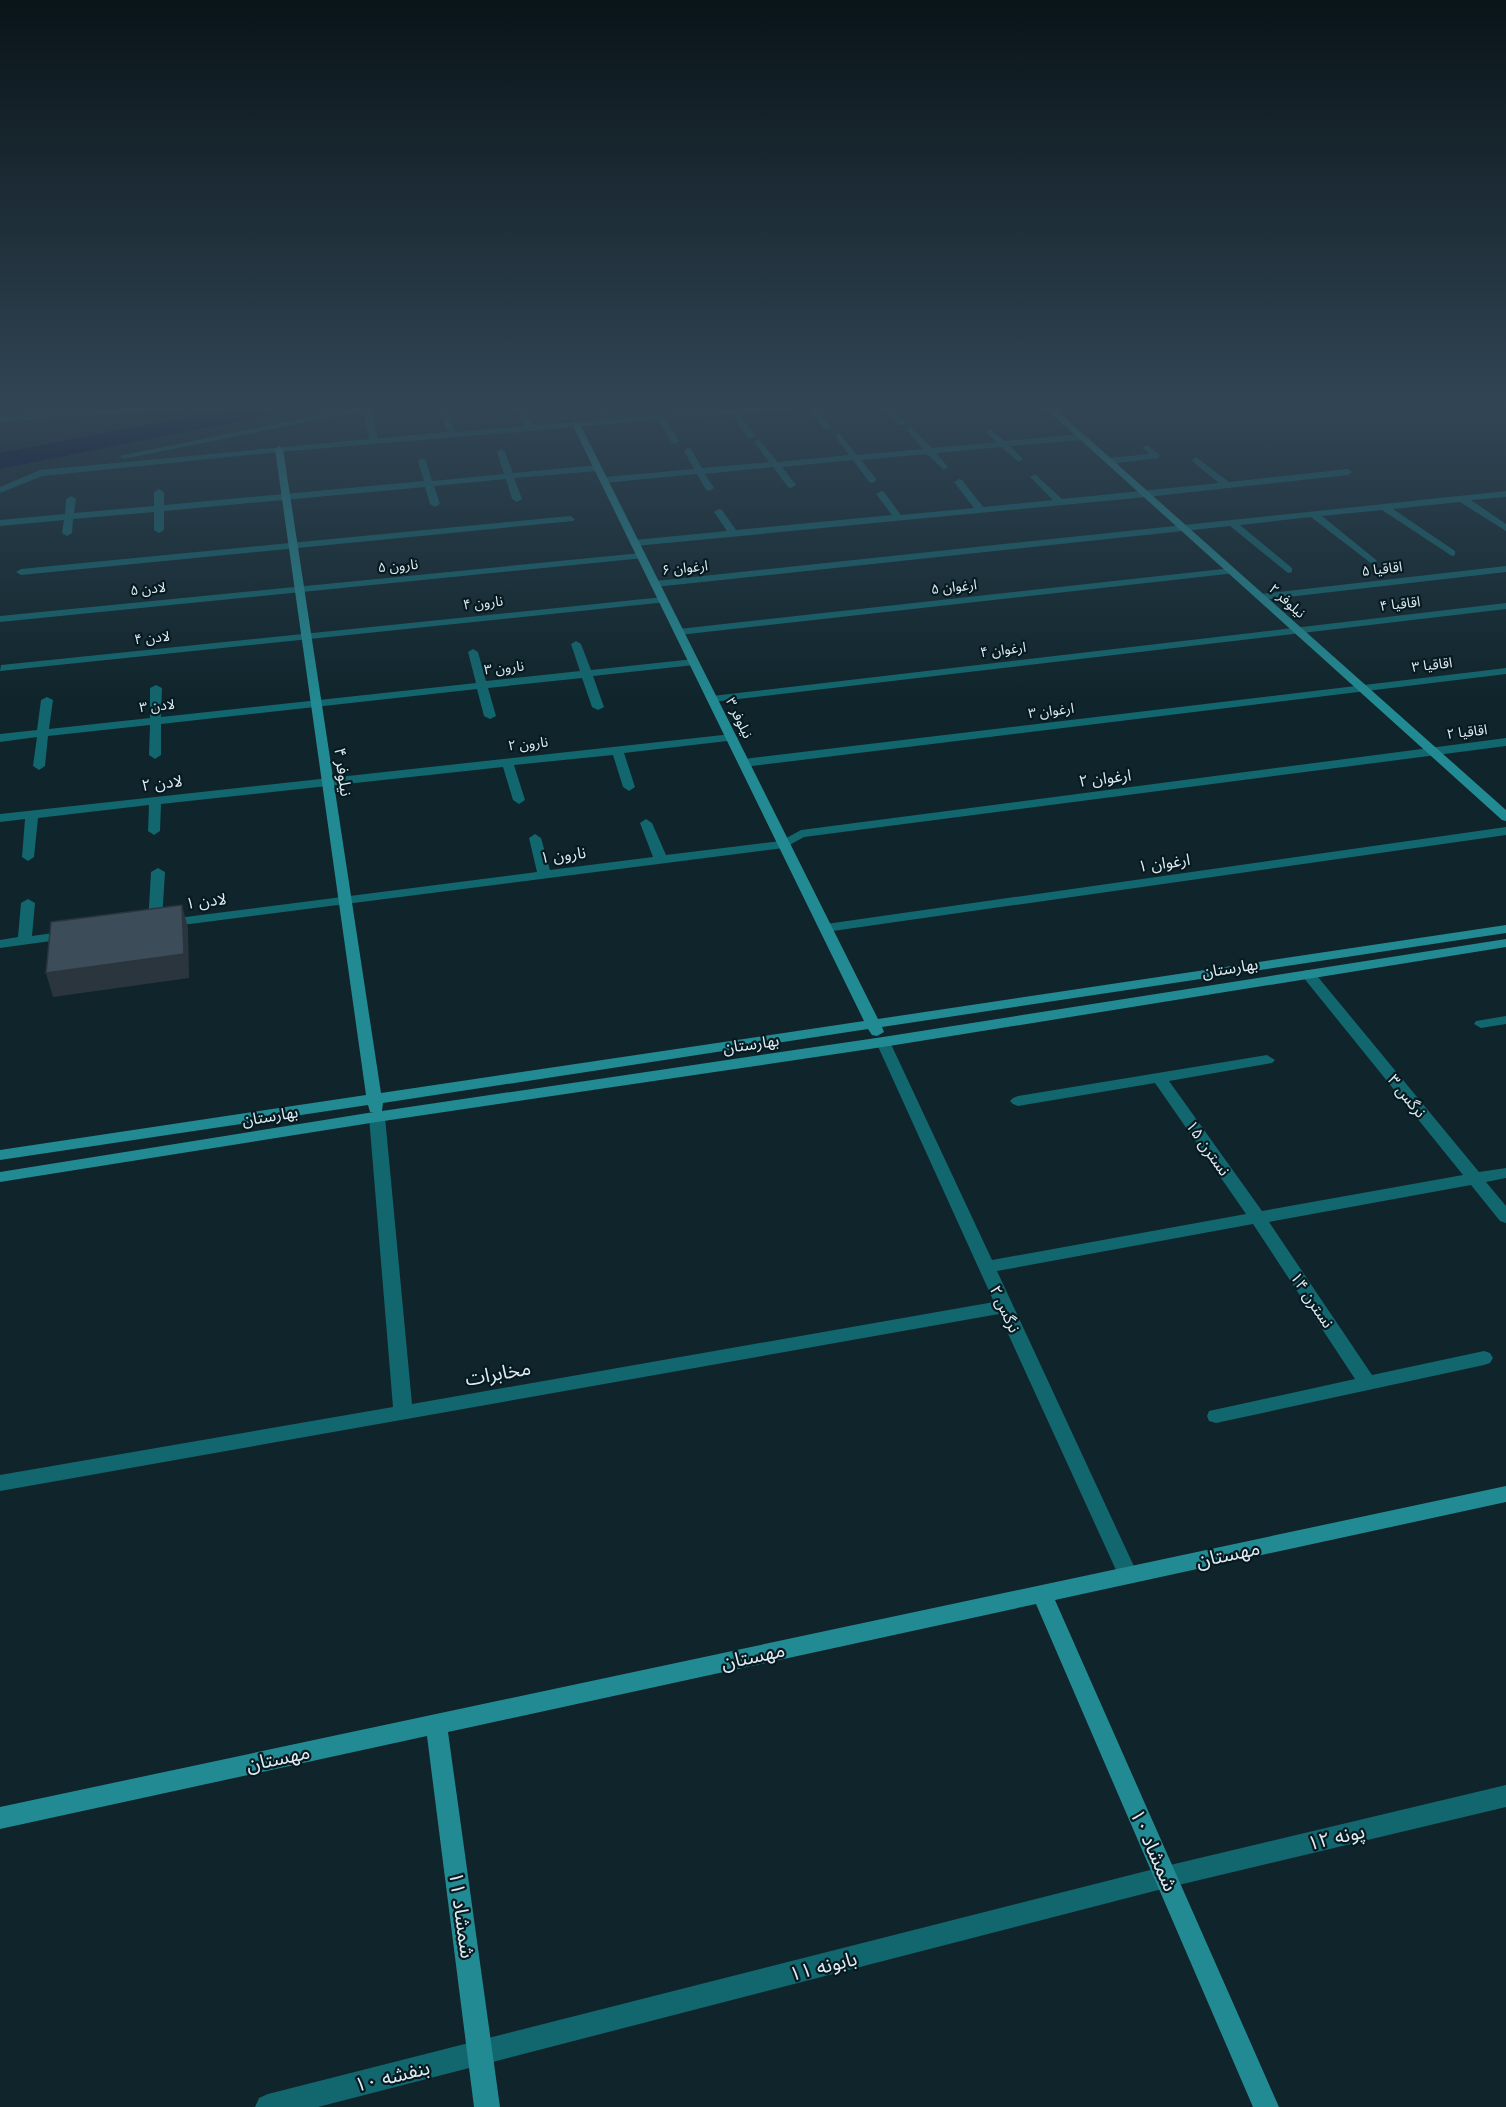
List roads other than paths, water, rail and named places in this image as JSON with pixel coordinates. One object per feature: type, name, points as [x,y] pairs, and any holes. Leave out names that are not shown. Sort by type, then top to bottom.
[{"type":"street","points":[[67,533],[70,505]]},
{"type":"street","points":[[0,523],[190,505]]},
{"type":"street","name":"نیلوفر ۴","points":[[287,505],[376,1117]]},
{"type":"street","name":"نیلوفر ۳","points":[[616,505],[883,1042]]},
{"type":"street","points":[[889,505],[899,518]]},
{"type":"street","points":[[977,505],[981,510]]},
{"type":"street","points":[[635,543],[1027,505]]},
{"type":"street","name":"نیلوفر ۲","points":[[1159,505],[1506,818]]},
{"type":"street","name":"ارغوان ۶","points":[[655,584],[1398,505]]},
{"type":"street","points":[[1472,505],[1506,528]]},
{"type":"street","points":[[1384,507],[1452,553]]},
{"type":"street","points":[[159,508],[159,530]]},
{"type":"street","points":[[719,512],[733,534]]},
{"type":"street","points":[[1312,514],[1372,561]]},
{"type":"street","points":[[21,572],[570,519]]},
{"type":"street","points":[[1232,523],[1288,570]]},
{"type":"street","name":"نارون ۵","points":[[300,589],[641,556]]},
{"type":"street","name":"اقاقیا ۵","points":[[1261,597],[1506,569]]},
{"type":"street","points":[[47,570],[47,581]]},
{"type":"street","name":"ارغوان ۵","points":[[679,632],[1232,571]]},
{"type":"street","name":"لادن ۵","points":[[0,619],[300,589]]},
{"type":"street","points":[[587,594],[591,606]]},
{"type":"street","name":"نارون ۴","points":[[307,637],[663,600]]},
{"type":"street","name":"اقاقیا ۴","points":[[1298,631],[1506,606]]},
{"type":"street","name":"ارغوان ۴","points":[[712,699],[1298,631]]},
{"type":"street","name":"لادن ۴","points":[[0,668],[307,637]]},
{"type":"street","points":[[576,644],[598,707]]},
{"type":"street","points":[[473,652],[490,716]]},
{"type":"street","name":"نارون ۳","points":[[317,704],[694,663]]},
{"type":"street","name":"اقاقیا ۳","points":[[1363,689],[1506,671]]},
{"type":"street","points":[[155,755],[156,688]]},
{"type":"street","name":"ارغوان ۳","points":[[744,763],[1363,689]]},
{"type":"street","points":[[39,766],[47,700]]},
{"type":"street","name":"لادن ۳","points":[[0,738],[317,704]]},
{"type":"street","name":"نارون ۲","points":[[328,780],[732,738]]},
{"type":"street","name":"اقاقیا ۲","points":[[1432,751],[1506,742]]},
{"type":"street","points":[[617,750],[629,787]]},
{"type":"street","name":"ارغوان ۲","points":[[784,844],[801,834],[1432,751]]},
{"type":"street","points":[[507,761],[519,800]]},
{"type":"street","name":"لادن ۲","points":[[0,818],[328,780]]},
{"type":"street","points":[[154,831],[155,800]]},
{"type":"street","points":[[28,857],[32,815]]},
{"type":"street","points":[[646,823],[661,860]]},
{"type":"street","name":"ارغوان ۱","points":[[826,928],[1506,831]]},
{"type":"street","points":[[535,838],[544,874]]},
{"type":"street","name":"نارون ۱","points":[[346,900],[784,844]]},
{"type":"street","name":"لادن ۱","points":[[158,872],[149,925],[346,900]]},
{"type":"street","points":[[25,941],[28,903]]},
{"type":"street","name":"بهارستان","points":[[0,1155],[1506,929]]},
{"type":"street","points":[[0,944],[84,933]]},
{"type":"street","name":"بهارستان","points":[[0,1177],[376,1117],[883,1042],[1506,943]]},
{"type":"street","name":"نرگس ۳","points":[[1308,974],[1506,1218]]},
{"type":"street","points":[[1481,1024],[1506,1020]]},
{"type":"street","name":"نرگس ۲","points":[[883,1042],[1128,1575]]},
{"type":"street","points":[[1018,1101],[1267,1060]]},
{"type":"street","name":"نسترن ۱۵","points":[[1160,1078],[1257,1217]]},
{"type":"street","points":[[376,1117],[404,1412]]},
{"type":"street","points":[[985,1267],[1506,1173]]},
{"type":"street","name":"نسترن ۱۴","points":[[1257,1217],[1367,1383]]},
{"type":"street","name":"مخابرات","points":[[0,1483],[1004,1307]]},
{"type":"street","points":[[1216,1416],[1484,1358]]},
{"type":"street","name":"مهستان","points":[[0,1818],[1506,1494]]},
{"type":"street","name":"شمشاد ۱۰","points":[[1042,1594],[1266,2107]]},
{"type":"street","name":"شمشاد ۱۱","points":[[436,1724],[487,2107]]},
{"type":"street","name":"پونه ۱۲","points":[[1166,1877],[1506,1796]]},
{"type":"street","name":"بابونه ۱۱","points":[[480,2054],[1166,1877]]},
{"type":"street","name":"بنفشه ۱۰","points":[[268,2107],[480,2054]]}]
